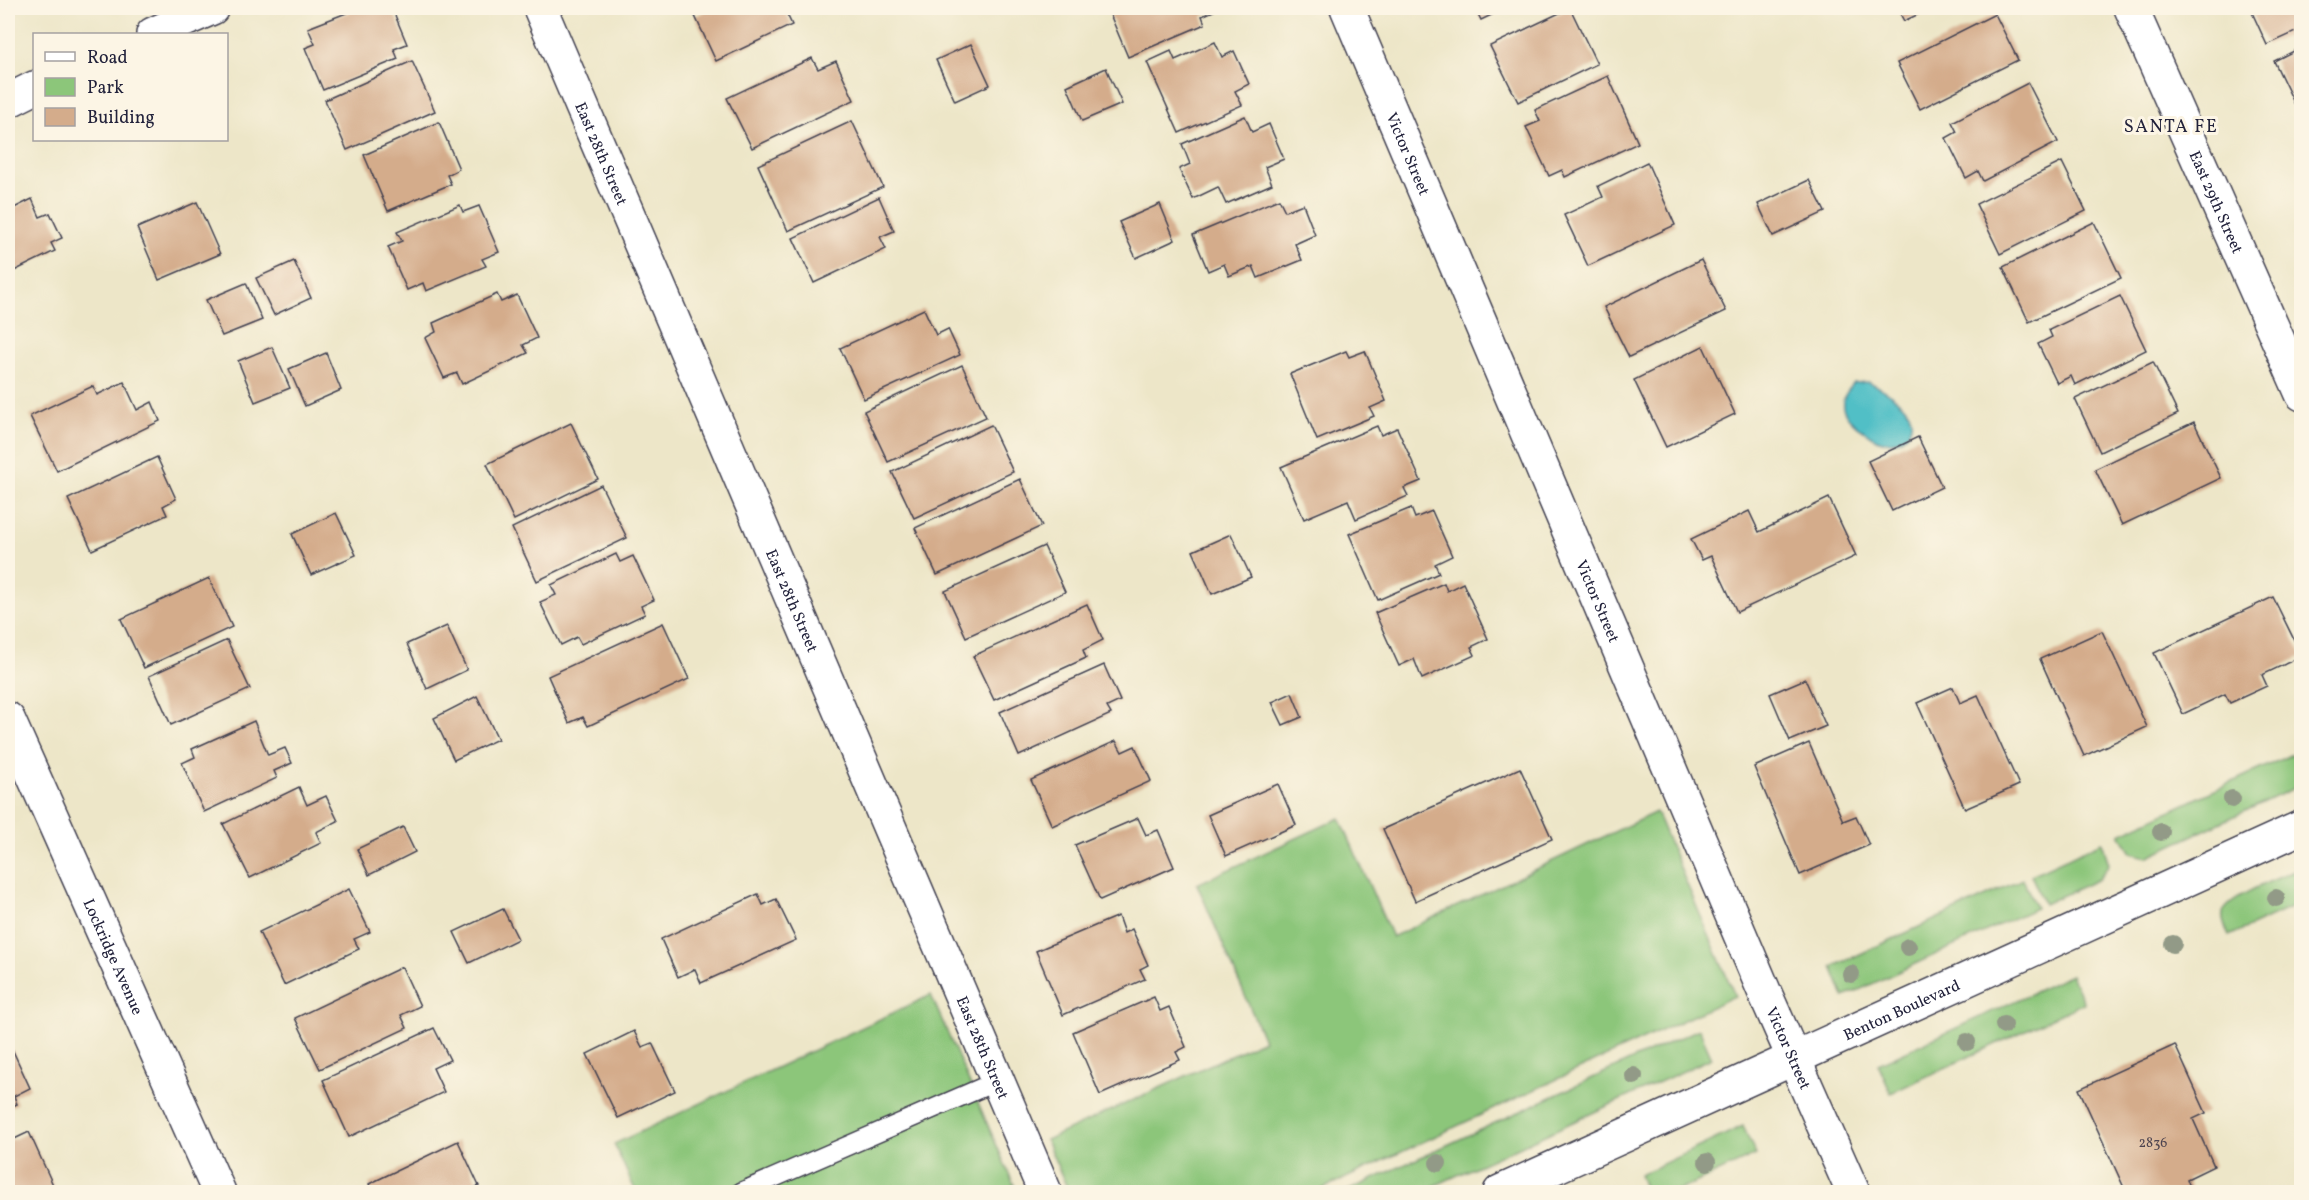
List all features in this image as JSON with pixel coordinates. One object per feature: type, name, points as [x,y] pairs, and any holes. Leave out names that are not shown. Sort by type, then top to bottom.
[{"type":"street","points":[[155,33],[212,8]]},
{"type":"street","name":"East 28th Street","points":[[540,8],[1045,1192]]},
{"type":"street","name":"Victor Street","points":[[1347,8],[1793,1058],[1853,1192]]},
{"type":"street","name":"East 29th Street","points":[[2131,8],[2301,394]]},
{"type":"street","points":[[8,101],[33,88]]},
{"type":"street","name":"Lockridge Avenue","points":[[8,719],[219,1192]]},
{"type":"street","name":"Benton Boulevard","points":[[1500,1192],[2301,826]]},
{"type":"lane","points":[[741,1192],[997,1081]]},
{"type":"green space","points":[[2301,750],[2301,785],[2147,857],[2131,853],[2120,834]]},
{"type":"green space","points":[[1656,812],[1735,996],[1316,1192],[1069,1192],[1046,1140],[1264,1040],[1197,884],[1340,818],[1392,937]]},
{"type":"green space","points":[[2102,842],[2109,864],[2099,879],[2044,904],[2031,875]]},
{"type":"green space","points":[[2301,868],[2301,903],[2229,936],[2223,917],[2224,910],[2229,904],[2247,892]]},
{"type":"green space","points":[[2023,879],[2036,908],[1844,997],[1832,967]]},
{"type":"green space","points":[[2071,975],[2084,1003],[1891,1093],[1878,1064]]},
{"type":"green space","points":[[931,995],[1017,1192],[636,1192],[614,1144]]},
{"type":"green space","points":[[1699,1029],[1712,1058],[1421,1192],[1345,1192]]},
{"type":"green space","points":[[1743,1126],[1756,1155],[1675,1192],[1646,1192],[1639,1175]]},
{"type":"water","points":[[1869,382],[1899,401],[1910,415],[1909,431],[1901,439],[1890,442],[1877,439],[1855,424],[1845,413],[1843,400],[1850,388],[1854,383]]},
{"type":"building","points":[[359,8],[392,8],[407,44],[394,49],[398,59],[323,90],[305,48],[315,44],[308,28]]},
{"type":"building","points":[[712,8],[784,8],[792,25],[716,61],[695,16]]},
{"type":"building","points":[[1119,8],[1220,8],[1202,16],[1205,24],[1128,57],[1109,12]]},
{"type":"building","points":[[1475,8],[1506,8],[1481,20]]},
{"type":"building","points":[[1570,8],[1597,64],[1518,102],[1490,46]]},
{"type":"building","points":[[1897,8],[1932,8],[1904,21]]},
{"type":"building","points":[[2250,8],[2302,8],[2302,29],[2267,45]]},
{"type":"building","points":[[1995,14],[2018,60],[1920,109],[1897,63]]},
{"type":"building","points":[[1215,42],[1222,57],[1234,51],[1249,84],[1235,91],[1242,105],[1179,133],[1147,62],[1171,51],[1175,60]]},
{"type":"building","points":[[971,44],[990,85],[955,101],[936,60]]},
{"type":"building","points":[[2302,47],[2302,112],[2299,113],[2274,61]]},
{"type":"building","points":[[812,58],[818,69],[836,61],[854,100],[752,148],[727,98]]},
{"type":"building","points":[[412,61],[435,111],[347,150],[325,100]]},
{"type":"building","points":[[1106,68],[1122,104],[1082,121],[1067,86]]},
{"type":"building","points":[[1608,76],[1638,143],[1565,177],[1562,170],[1549,176],[1526,127],[1540,121],[1535,110]]},
{"type":"building","points":[[2028,83],[2058,142],[1983,181],[1978,171],[1966,178],[1946,138],[1957,132],[1952,122]]},
{"type":"building","points":[[1245,116],[1252,132],[1269,124],[1284,159],[1265,167],[1272,184],[1226,204],[1218,187],[1193,199],[1179,169],[1190,164],[1182,144]]},
{"type":"building","points":[[852,121],[883,187],[788,231],[758,165]]},
{"type":"building","points":[[439,122],[459,169],[447,175],[451,184],[388,211],[364,155]]},
{"type":"building","points":[[1647,162],[1675,225],[1588,266],[1564,215],[1603,197],[1598,186]]},
{"type":"building","points":[[2062,162],[2086,211],[2000,254],[1976,204]]},
{"type":"building","points":[[1809,180],[1825,212],[1773,236],[1758,204]]},
{"type":"building","points":[[879,197],[894,231],[880,237],[886,249],[814,283],[793,238]]},
{"type":"building","points":[[32,199],[40,217],[50,213],[62,238],[51,243],[55,251],[8,274],[8,211]]},
{"type":"building","points":[[1279,199],[1285,211],[1303,204],[1315,235],[1295,244],[1302,260],[1258,278],[1253,266],[1229,276],[1224,264],[1208,271],[1193,235]]},
{"type":"building","points":[[197,202],[220,254],[159,280],[137,228]]},
{"type":"building","points":[[1160,204],[1175,240],[1136,258],[1119,222]]},
{"type":"building","points":[[460,205],[463,212],[479,206],[499,252],[482,259],[486,266],[426,291],[423,283],[407,290],[388,247],[402,241],[397,232]]},
{"type":"building","points":[[2094,222],[2121,278],[2029,322],[2003,267]]},
{"type":"building","points":[[1701,260],[1726,311],[1629,357],[1604,307]]},
{"type":"building","points":[[294,261],[311,298],[274,315],[256,278]]},
{"type":"building","points":[[246,283],[262,320],[222,336],[206,300]]},
{"type":"building","points":[[497,294],[501,302],[517,295],[537,338],[523,345],[528,353],[462,384],[457,373],[444,378],[425,338],[436,332],[433,323]]},
{"type":"building","points":[[2120,296],[2146,350],[2075,385],[2071,376],[2057,383],[2038,344],[2052,337],[2049,330]]},
{"type":"building","points":[[924,309],[936,335],[948,329],[960,355],[864,399],[840,348]]},
{"type":"building","points":[[1703,346],[1735,414],[1666,447],[1634,380]]},
{"type":"building","points":[[272,347],[290,388],[255,402],[238,361]]},
{"type":"building","points":[[1346,351],[1349,357],[1365,351],[1386,401],[1370,408],[1374,416],[1317,440],[1290,374]]},
{"type":"building","points":[[326,353],[341,390],[305,406],[289,369]]},
{"type":"building","points":[[2153,362],[2178,414],[2100,452],[2075,399]]},
{"type":"building","points":[[962,365],[986,417],[888,462],[864,411]]},
{"type":"building","points":[[124,382],[137,410],[152,402],[160,421],[57,471],[30,416],[93,386],[97,395]]},
{"type":"building","points":[[2194,422],[2221,478],[2122,525],[2095,469]]},
{"type":"building","points":[[571,423],[598,479],[514,520],[487,464]]},
{"type":"building","points":[[991,425],[1013,472],[914,518],[892,472]]},
{"type":"building","points":[[1377,426],[1381,435],[1397,428],[1421,481],[1404,488],[1408,496],[1356,519],[1348,500],[1304,519],[1281,467]]},
{"type":"building","points":[[1918,437],[1942,487],[1892,511],[1868,461]]},
{"type":"building","points":[[157,457],[176,499],[163,506],[167,515],[92,550],[68,499]]},
{"type":"building","points":[[1020,479],[1042,526],[937,575],[915,528]]},
{"type":"building","points":[[601,485],[627,538],[537,581],[512,528]]},
{"type":"building","points":[[1829,498],[1856,556],[1737,612],[1711,556],[1702,560],[1691,539],[1749,511],[1759,532]]},
{"type":"building","points":[[1411,508],[1415,518],[1432,511],[1452,556],[1435,564],[1439,573],[1378,600],[1349,534]]},
{"type":"building","points":[[336,513],[356,555],[311,575],[292,534]]},
{"type":"building","points":[[1231,534],[1251,577],[1212,594],[1193,551]]},
{"type":"building","points":[[1044,546],[1065,592],[966,637],[945,591]]},
{"type":"building","points":[[616,554],[620,562],[633,556],[654,600],[641,606],[645,614],[581,644],[577,637],[561,645],[540,602],[556,595],[551,585]]},
{"type":"building","points":[[209,578],[232,627],[144,668],[121,619]]},
{"type":"building","points":[[1444,583],[1447,591],[1463,583],[1488,639],[1471,647],[1475,655],[1422,679],[1414,659],[1399,666],[1375,613]]},
{"type":"building","points":[[2273,597],[2302,656],[2262,675],[2267,686],[2230,703],[2225,694],[2183,714],[2154,653]]},
{"type":"building","points":[[1087,604],[1103,640],[1083,650],[1086,658],[994,700],[973,656]]},
{"type":"building","points":[[663,623],[689,679],[588,726],[583,717],[569,723],[548,676]]},
{"type":"building","points":[[447,626],[467,670],[427,689],[407,644]]},
{"type":"building","points":[[2102,631],[2147,727],[2084,756],[2040,659]]},
{"type":"building","points":[[227,640],[250,689],[171,725],[149,676]]},
{"type":"building","points":[[1104,665],[1120,701],[1107,707],[1111,714],[1019,756],[1000,712]]},
{"type":"building","points":[[1805,679],[1826,726],[1790,741],[1770,694]]},
{"type":"building","points":[[1953,687],[1960,703],[1978,695],[2019,785],[1965,809],[1917,703]]},
{"type":"building","points":[[1292,693],[1302,717],[1283,725],[1272,702]]},
{"type":"building","points":[[477,696],[498,739],[454,760],[434,718]]},
{"type":"building","points":[[254,721],[268,755],[285,748],[292,763],[274,771],[277,778],[204,812],[182,763],[195,757],[192,749]]},
{"type":"building","points":[[1116,741],[1122,752],[1135,746],[1151,781],[1052,826],[1031,780]]},
{"type":"building","points":[[1809,743],[1843,821],[1856,816],[1869,845],[1800,875],[1754,767]]},
{"type":"building","points":[[1520,768],[1552,839],[1415,901],[1383,829]]},
{"type":"building","points":[[1278,784],[1296,825],[1226,856],[1208,815]]},
{"type":"building","points":[[299,787],[307,805],[326,796],[338,821],[316,832],[321,843],[250,878],[223,824]]},
{"type":"building","points":[[1138,818],[1146,835],[1158,830],[1174,867],[1100,900],[1075,845]]},
{"type":"building","points":[[403,827],[415,852],[369,875],[357,849]]},
{"type":"building","points":[[349,889],[370,932],[354,939],[359,949],[284,985],[259,932]]},
{"type":"building","points":[[758,894],[763,905],[776,899],[796,940],[701,983],[695,969],[678,977],[661,939]]},
{"type":"building","points":[[503,909],[518,939],[469,963],[454,932]]},
{"type":"building","points":[[1118,916],[1124,933],[1132,929],[1148,965],[1140,969],[1145,979],[1063,1015],[1036,951]]},
{"type":"building","points":[[402,967],[420,1006],[401,1015],[407,1028],[320,1069],[295,1018]]},
{"type":"building","points":[[1154,997],[1160,1011],[1169,1007],[1186,1047],[1176,1052],[1180,1060],[1100,1095],[1073,1032]]},
{"type":"building","points":[[434,1028],[450,1060],[433,1068],[444,1092],[349,1137],[323,1080]]},
{"type":"building","points":[[634,1031],[642,1047],[652,1043],[675,1091],[618,1118],[587,1054]]},
{"type":"building","points":[[8,1040],[30,1088],[14,1096],[17,1104],[8,1108]]},
{"type":"building","points":[[2175,1045],[2206,1113],[2193,1119],[2214,1166],[2187,1179],[2191,1190],[2126,1192],[2079,1089]]},
{"type":"building","points":[[29,1132],[54,1187],[42,1192],[8,1192],[8,1142]]},
{"type":"building","points":[[458,1141],[479,1186],[465,1192],[372,1192],[369,1184]]},
{"type":"district","name":"SANTA FE","points":[[2171,126]]}]
